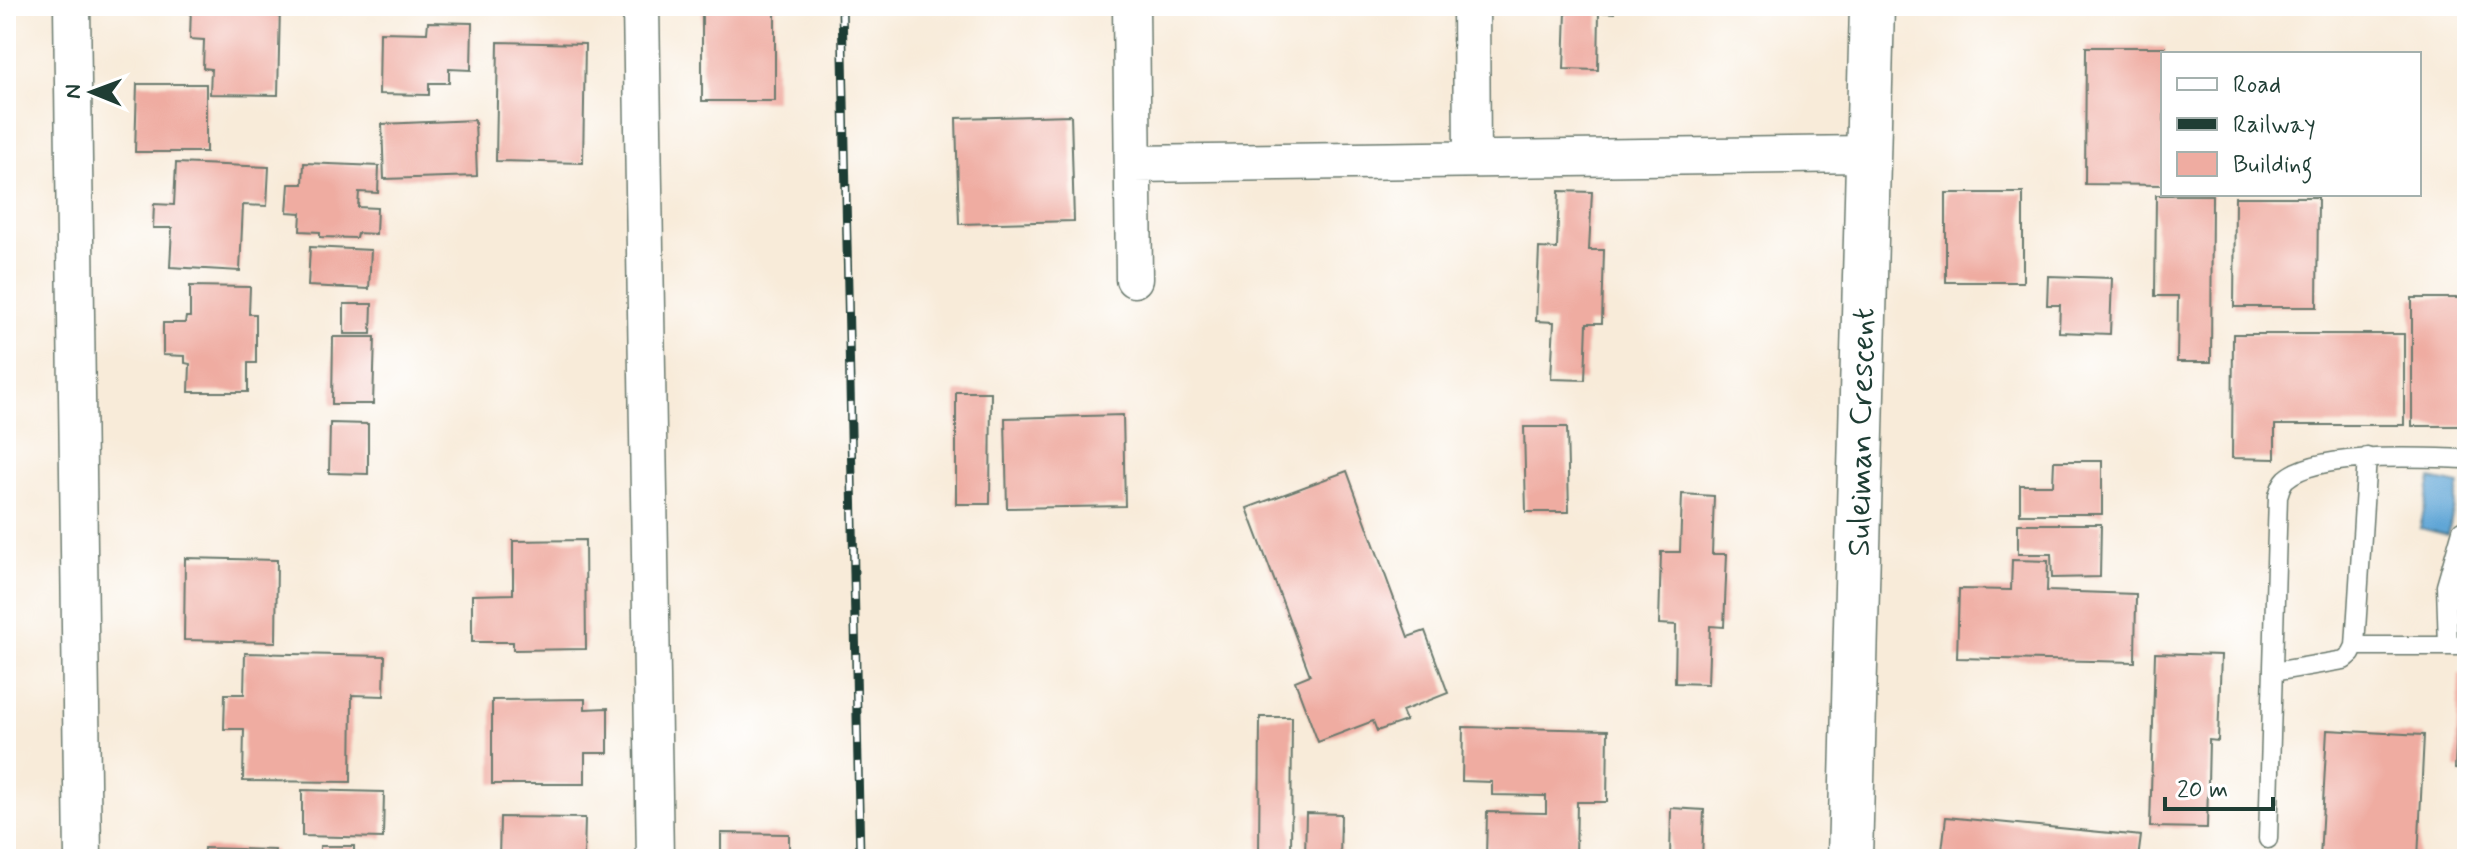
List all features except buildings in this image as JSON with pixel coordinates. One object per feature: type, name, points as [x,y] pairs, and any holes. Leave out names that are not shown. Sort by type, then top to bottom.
[{"type":"street","points":[[72,6],[83,859]]},
{"type":"street","points":[[641,6],[655,859]]},
{"type":"street","points":[[1131,6],[1134,279]]},
{"type":"street","points":[[1471,6],[1472,159]]},
{"type":"street","name":"Suleiman Crescent","points":[[1850,859],[1872,6]]},
{"type":"street","points":[[1134,164],[1867,154]]},
{"type":"lane","points":[[2273,672],[2344,660],[2355,646],[2367,457]]},
{"type":"lane","points":[[2268,839],[2278,496],[2283,482],[2294,474],[2316,467],[2367,457],[2467,459]]},
{"type":"lane","points":[[2355,646],[2458,646],[2446,586],[2462,530],[2467,530]]},
{"type":"water","points":[[2431,479],[2459,485],[2448,535],[2420,528]]},
{"type":"railway","points":[[842,6],[860,859]]}]
